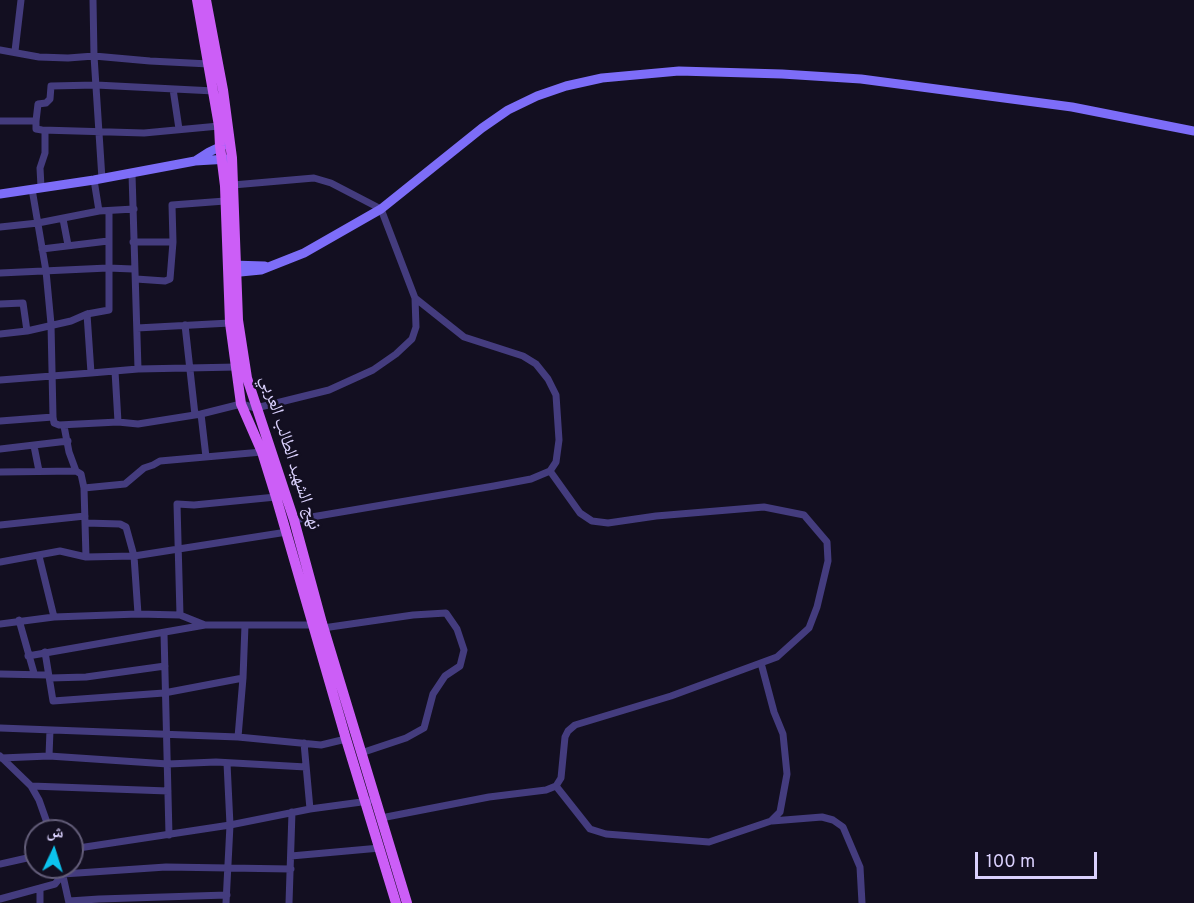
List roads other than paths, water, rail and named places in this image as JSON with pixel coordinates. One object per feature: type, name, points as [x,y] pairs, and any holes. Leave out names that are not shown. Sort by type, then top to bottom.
[{"type":"main road","name":"نهج الشهيد الطالب العربي","points":[[197,0],[219,126],[233,185],[230,323],[241,404],[262,452],[361,753],[380,848],[396,903]]},
{"type":"main road","name":"نهج الشهيد الطالب العربي","points":[[206,0],[223,90],[224,145]]},
{"type":"main road","name":"نهج الشهيد الطالب العربي","points":[[226,159],[225,201],[247,378],[294,520],[346,739],[371,801],[381,818],[407,903]]},
{"type":"street","points":[[15,51],[21,0]]},
{"type":"street","points":[[93,0],[99,212]]},
{"type":"street","points":[[0,50],[39,57],[94,56],[209,64]]},
{"type":"street","points":[[232,269],[251,273],[304,253],[381,209],[508,110],[537,96],[566,86],[602,78],[679,71],[861,79],[1072,107],[1194,130]]},
{"type":"street","points":[[214,91],[96,85],[51,86],[50,99],[46,103],[38,104],[36,129],[161,133],[178,129],[219,126]]},
{"type":"street","points":[[173,89],[178,129]]},
{"type":"street","points":[[0,121],[36,121]]},
{"type":"street","points":[[45,130],[45,153],[37,188],[38,223],[51,324],[53,417],[54,423],[64,426],[118,422],[138,424],[241,404],[256,408],[329,390],[374,370],[412,339],[416,327],[415,298],[381,209],[331,183],[314,178],[233,185]]},
{"type":"street","points":[[195,161],[224,145]]},
{"type":"street","points":[[0,194],[132,174],[195,161],[226,159]]},
{"type":"street","points":[[132,174],[133,269],[136,279],[138,369]]},
{"type":"street","points":[[136,279],[165,281],[170,279],[173,243],[172,205],[225,201]]},
{"type":"street","points":[[0,227],[134,209]]},
{"type":"street","points":[[0,334],[27,331],[109,310],[109,212]]},
{"type":"street","points":[[63,219],[68,245]]},
{"type":"street","points":[[42,249],[108,240]]},
{"type":"street","points":[[134,242],[173,243]]},
{"type":"street","points":[[0,273],[133,269]]},
{"type":"street","points":[[294,520],[531,479],[550,471],[556,462],[559,440],[556,395],[548,379],[536,364],[523,356],[464,337],[415,298]]},
{"type":"street","points":[[0,304],[23,303],[27,331]]},
{"type":"street","points":[[87,314],[91,373]]},
{"type":"street","points":[[137,328],[230,323]]},
{"type":"street","points":[[185,325],[189,367],[206,457]]},
{"type":"street","points":[[0,380],[115,370],[237,367]]},
{"type":"street","points":[[115,370],[118,422]]},
{"type":"street","points":[[0,421],[53,417]]},
{"type":"street","points":[[64,426],[76,471]]},
{"type":"street","points":[[0,449],[68,441]]},
{"type":"street","points":[[34,446],[39,471]]},
{"type":"street","points":[[84,488],[125,484],[144,468],[160,461],[262,452]]},
{"type":"street","points":[[0,472],[76,471],[81,474],[86,520],[86,557]]},
{"type":"street","points":[[381,818],[489,797],[546,790],[556,786],[561,778],[565,737],[575,725],[671,696],[777,657],[809,628],[817,607],[828,561],[827,542],[804,515],[764,507],[656,516],[609,524],[592,521],[580,513],[550,471]]},
{"type":"street","points":[[180,615],[177,504],[194,505],[276,497]]},
{"type":"street","points":[[0,525],[86,520],[120,524],[126,527],[134,556],[138,614]]},
{"type":"street","points":[[0,562],[60,551],[86,557],[134,556],[287,532]]},
{"type":"street","points":[[39,556],[54,617]]},
{"type":"street","points":[[28,656],[205,625],[318,627],[446,613],[457,629],[464,650],[460,666],[445,676],[433,694],[424,728],[406,738],[361,753]]},
{"type":"street","points":[[0,624],[54,617],[138,614],[180,615],[205,625]]},
{"type":"street","points":[[19,620],[34,673]]},
{"type":"street","points":[[238,737],[245,625]]},
{"type":"street","points":[[164,633],[169,834]]},
{"type":"street","points":[[45,652],[52,701],[164,693],[243,678]]},
{"type":"street","points":[[761,663],[783,734],[788,774],[780,812],[771,821]]},
{"type":"street","points":[[0,674],[34,673],[49,676],[86,677],[165,666]]},
{"type":"street","points":[[0,728],[238,737],[321,745],[346,739]]},
{"type":"street","points":[[49,756],[50,730]]},
{"type":"street","points":[[304,743],[310,809]]},
{"type":"street","points":[[1,757],[49,756],[168,764],[227,763],[306,767]]},
{"type":"street","points":[[1,757],[31,786],[46,819]]},
{"type":"street","points":[[64,879],[69,902],[227,899],[230,825],[227,763]]},
{"type":"street","points":[[31,786],[168,791]]},
{"type":"street","points":[[556,786],[590,829],[606,834],[709,842],[771,821],[822,818],[833,820],[843,827],[860,867],[862,903]]},
{"type":"street","points":[[84,847],[371,801]]},
{"type":"street","points":[[289,903],[292,813]]},
{"type":"street","points":[[291,856],[380,848]]},
{"type":"street","points":[[0,864],[24,859]]},
{"type":"street","points":[[84,870],[229,867],[291,869]]},
{"type":"street","points":[[0,899],[55,884],[58,879]]},
{"type":"street","points":[[40,888],[40,903]]}]
